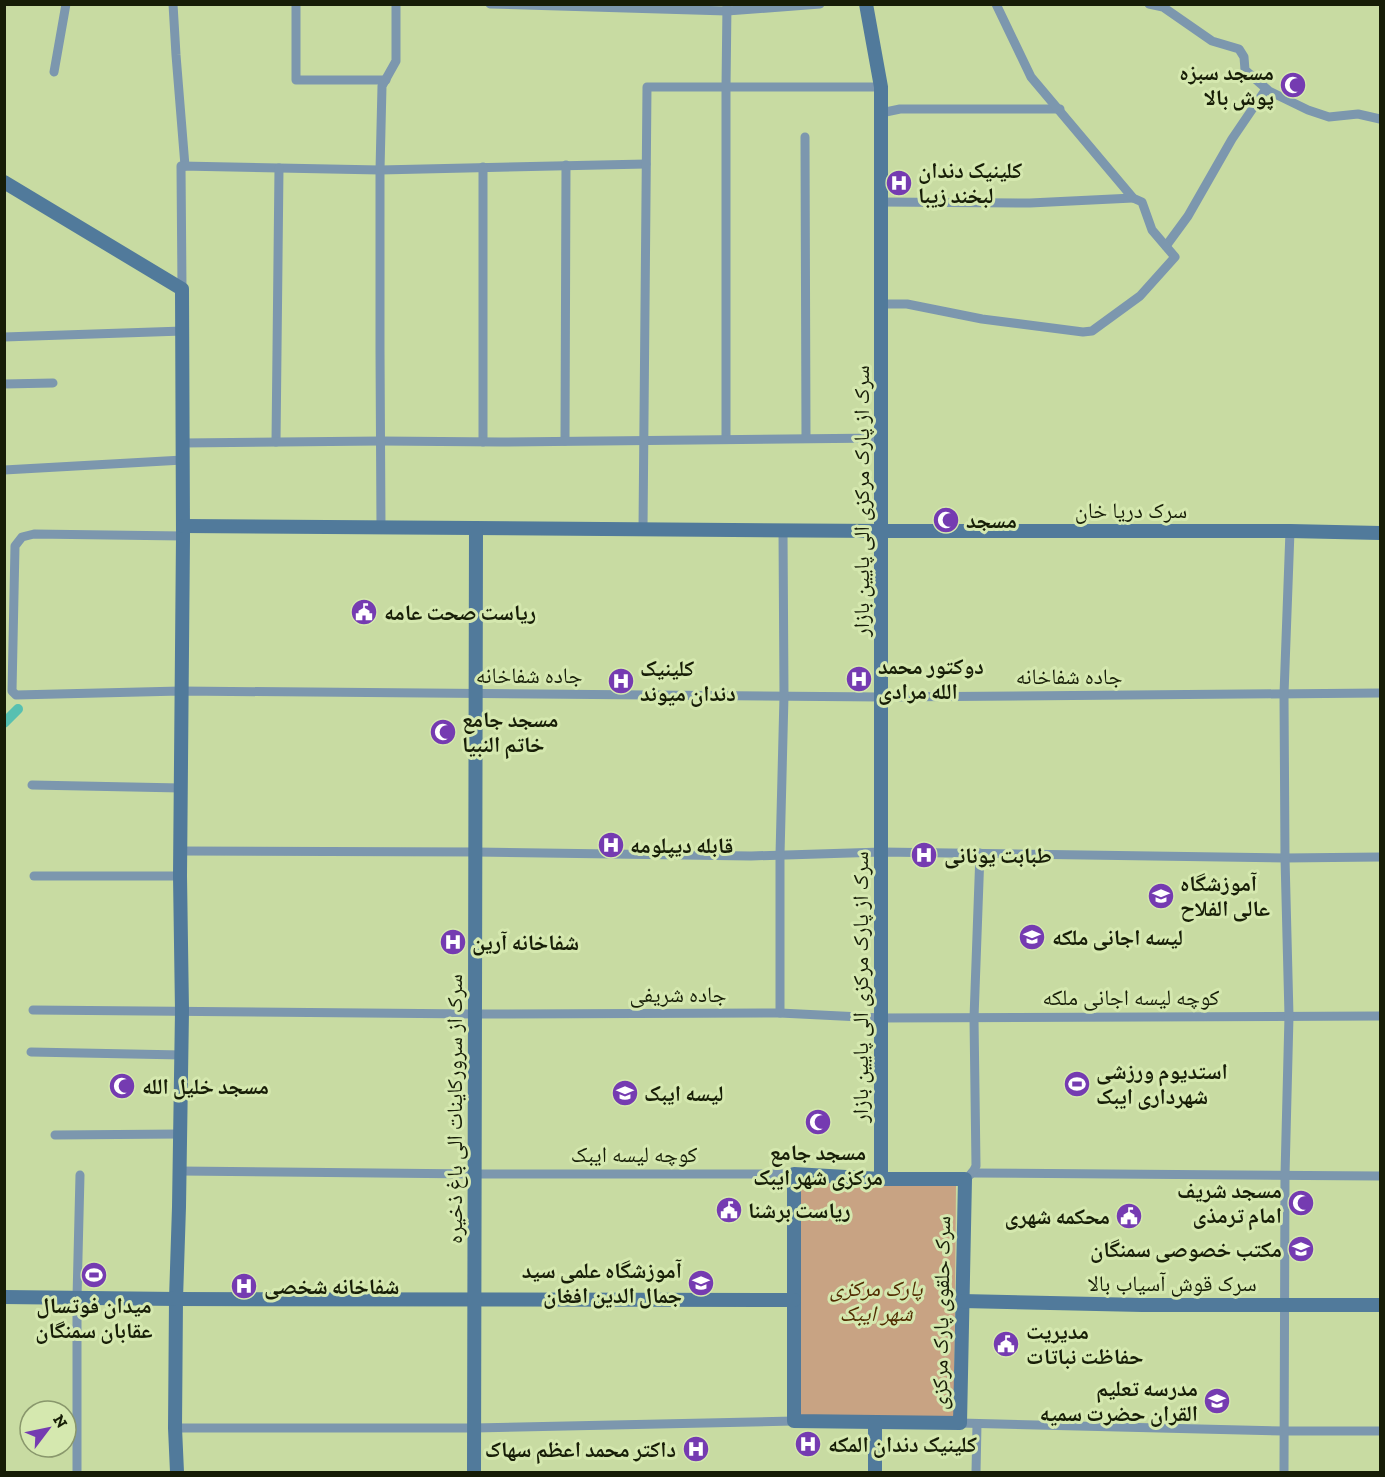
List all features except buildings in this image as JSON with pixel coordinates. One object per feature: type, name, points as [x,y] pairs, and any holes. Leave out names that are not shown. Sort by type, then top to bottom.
[{"type":"street","points":[[54,72],[66,4]]},
{"type":"street","points":[[173,4],[185,166]]},
{"type":"street","points":[[296,4],[296,80],[386,80]]},
{"type":"street","points":[[381,528],[380,170],[382,86],[396,61],[396,4]]},
{"type":"street","points":[[490,4],[727,8],[820,4]]},
{"type":"street","name":"سرک از پارک مرکزی الی پایین بازار","points":[[866,4],[881,87],[881,1179]]},
{"type":"street","points":[[882,304],[907,304],[993,321],[1083,332],[1092,331],[1140,296],[1175,256],[1152,230],[1142,202],[1133,198],[1031,77],[996,4]]},
{"type":"street","points":[[1149,4],[1163,7],[1212,41],[1239,49],[1244,57],[1245,70],[1266,89],[1308,110],[1329,117],[1358,114],[1380,119]]},
{"type":"street","points":[[726,439],[727,8]]},
{"type":"street","points":[[644,529],[647,87],[881,87]]},
{"type":"street","points":[[1166,246],[1188,216],[1232,139],[1266,89]]},
{"type":"street","points":[[881,113],[900,109],[1060,109]]},
{"type":"street","points":[[805,136],[806,438]]},
{"type":"street","points":[[177,1473],[176,1299],[183,1011],[180,876],[183,531],[181,166],[380,170],[646,164]]},
{"type":"street","points":[[565,441],[566,165]]},
{"type":"street","points":[[483,167],[483,442]]},
{"type":"street","points":[[276,442],[279,168]]},
{"type":"street","points":[[4,182],[183,289]]},
{"type":"street","points":[[881,202],[1030,203],[1133,198]]},
{"type":"street","points":[[4,337],[183,331]]},
{"type":"street","points":[[4,384],[53,383]]},
{"type":"street","points":[[183,443],[882,438]]},
{"type":"street","points":[[4,470],[183,460]]},
{"type":"street","name":"سرک دریا خان","points":[[183,531],[381,528],[1380,533]]},
{"type":"street","name":"سرک از سرورکاینات الی باغ ذخیره","points":[[474,1473],[476,529]]},
{"type":"street","points":[[9,649],[15,546],[22,537],[34,534],[183,531]]},
{"type":"street","points":[[780,1013],[780,855],[784,696],[783,531]]},
{"type":"street","points":[[1284,1473],[1285,1175],[1289,1016],[1284,694],[1290,531]]},
{"type":"street","name":"جاده شفاخانه","points":[[9,649],[12,691],[16,695],[181,692],[882,697],[1380,693]]},
{"type":"street","points":[[32,785],[181,788]]},
{"type":"street","points":[[181,851],[751,856],[882,852],[1285,858],[1380,857]]},
{"type":"street","points":[[968,1176],[976,1166],[974,1018],[980,853]]},
{"type":"street","points":[[33,876],[180,876]]},
{"type":"street","name":"جاده شریفی","points":[[33,1010],[475,1014],[780,1013],[881,1018]]},
{"type":"street","name":"کوچه لیسه اجانی ملکه","points":[[881,1018],[1380,1016]]},
{"type":"street","points":[[31,1052],[182,1055]]},
{"type":"street","points":[[56,1135],[180,1134]]},
{"type":"street","name":"کوچه لیسه ایبک","points":[[180,1170],[475,1174],[794,1174]]},
{"type":"street","points":[[77,1473],[80,1174]]},
{"type":"street","points":[[175,1428],[474,1428],[794,1421],[794,1174],[881,1179],[968,1176],[1380,1176]]},
{"type":"street","name":"سرک حلقوی پارک مرکزی","points":[[794,1421],[960,1424],[962,1301],[968,1176]]},
{"type":"street","points":[[4,1297],[794,1300]]},
{"type":"street","name":"سرک قوش آسیاب بالا","points":[[962,1301],[1142,1305],[1380,1305]]},
{"type":"street","points":[[875,1422],[875,1473]]},
{"type":"street","points":[[960,1424],[1380,1431]]},
{"type":"street","points":[[976,1473],[977,1424]]},
{"type":"green space","name":"پارک مرکزی شهر ایبک","points":[[797,1183],[956,1184],[954,1419],[796,1417]]},
{"type":"waterway","points":[[4,723],[18,709]]},
{"type":"place","name":"مسجد سبزه پوش بالا","points":[[1293,85]]},
{"type":"place","name":"کلینیک دندان لبخند زیبا","points":[[899,183]]},
{"type":"place","name":"مسجد","points":[[946,520]]},
{"type":"place","name":"ریاست صحت عامه","points":[[364,612]]},
{"type":"place","name":"دوکتور محمد الله مرادی","points":[[859,679]]},
{"type":"place","name":"کلینیک دندان میوند","points":[[621,681]]},
{"type":"place","name":"مسجد جامع خاتم النبیا","points":[[443,732]]},
{"type":"place","name":"قابله دیپلومه","points":[[611,845]]},
{"type":"place","name":"طبابت یونانی","points":[[924,855]]},
{"type":"place","name":"آموزشگاه عالی الفلاح","points":[[1161,896]]},
{"type":"place","name":"لیسه اجانی ملکه","points":[[1032,937]]},
{"type":"place","name":"شفاخانه آرین","points":[[453,942]]},
{"type":"place","name":"استدیوم ورزشی شهرداری ایبک","points":[[1077,1084]]},
{"type":"place","name":"مسجد خلیل الله","points":[[122,1086]]},
{"type":"place","name":"لیسه ایبک","points":[[625,1093]]},
{"type":"place","name":"مسجد جامع مرکزی شهر ایبک","points":[[818,1122]]},
{"type":"place","name":"مسجد شریف امام ترمذی","points":[[1301,1203]]},
{"type":"place","name":"ریاست برشنا","points":[[729,1210]]},
{"type":"place","name":"محکمه شهری","points":[[1129,1216]]},
{"type":"place","name":"مکتب خصوصی سمنگان","points":[[1301,1249]]},
{"type":"place","name":"میدان فوتسال عقابان سمنگان","points":[[94,1275]]},
{"type":"place","name":"آموزشگاه علمی سید جمال الدین افغان","points":[[701,1283]]},
{"type":"place","name":"شفاخانه شخصی","points":[[244,1286]]},
{"type":"place","name":"مدیریت حفاظت نباتات","points":[[1006,1344]]},
{"type":"place","name":"مدرسه تعلیم القران حضرت سمیه","points":[[1217,1401]]},
{"type":"place","name":"کلینیک دندان المکه","points":[[808,1444]]},
{"type":"place","name":"داکتر محمد اعظم سهاک","points":[[696,1449]]}]
